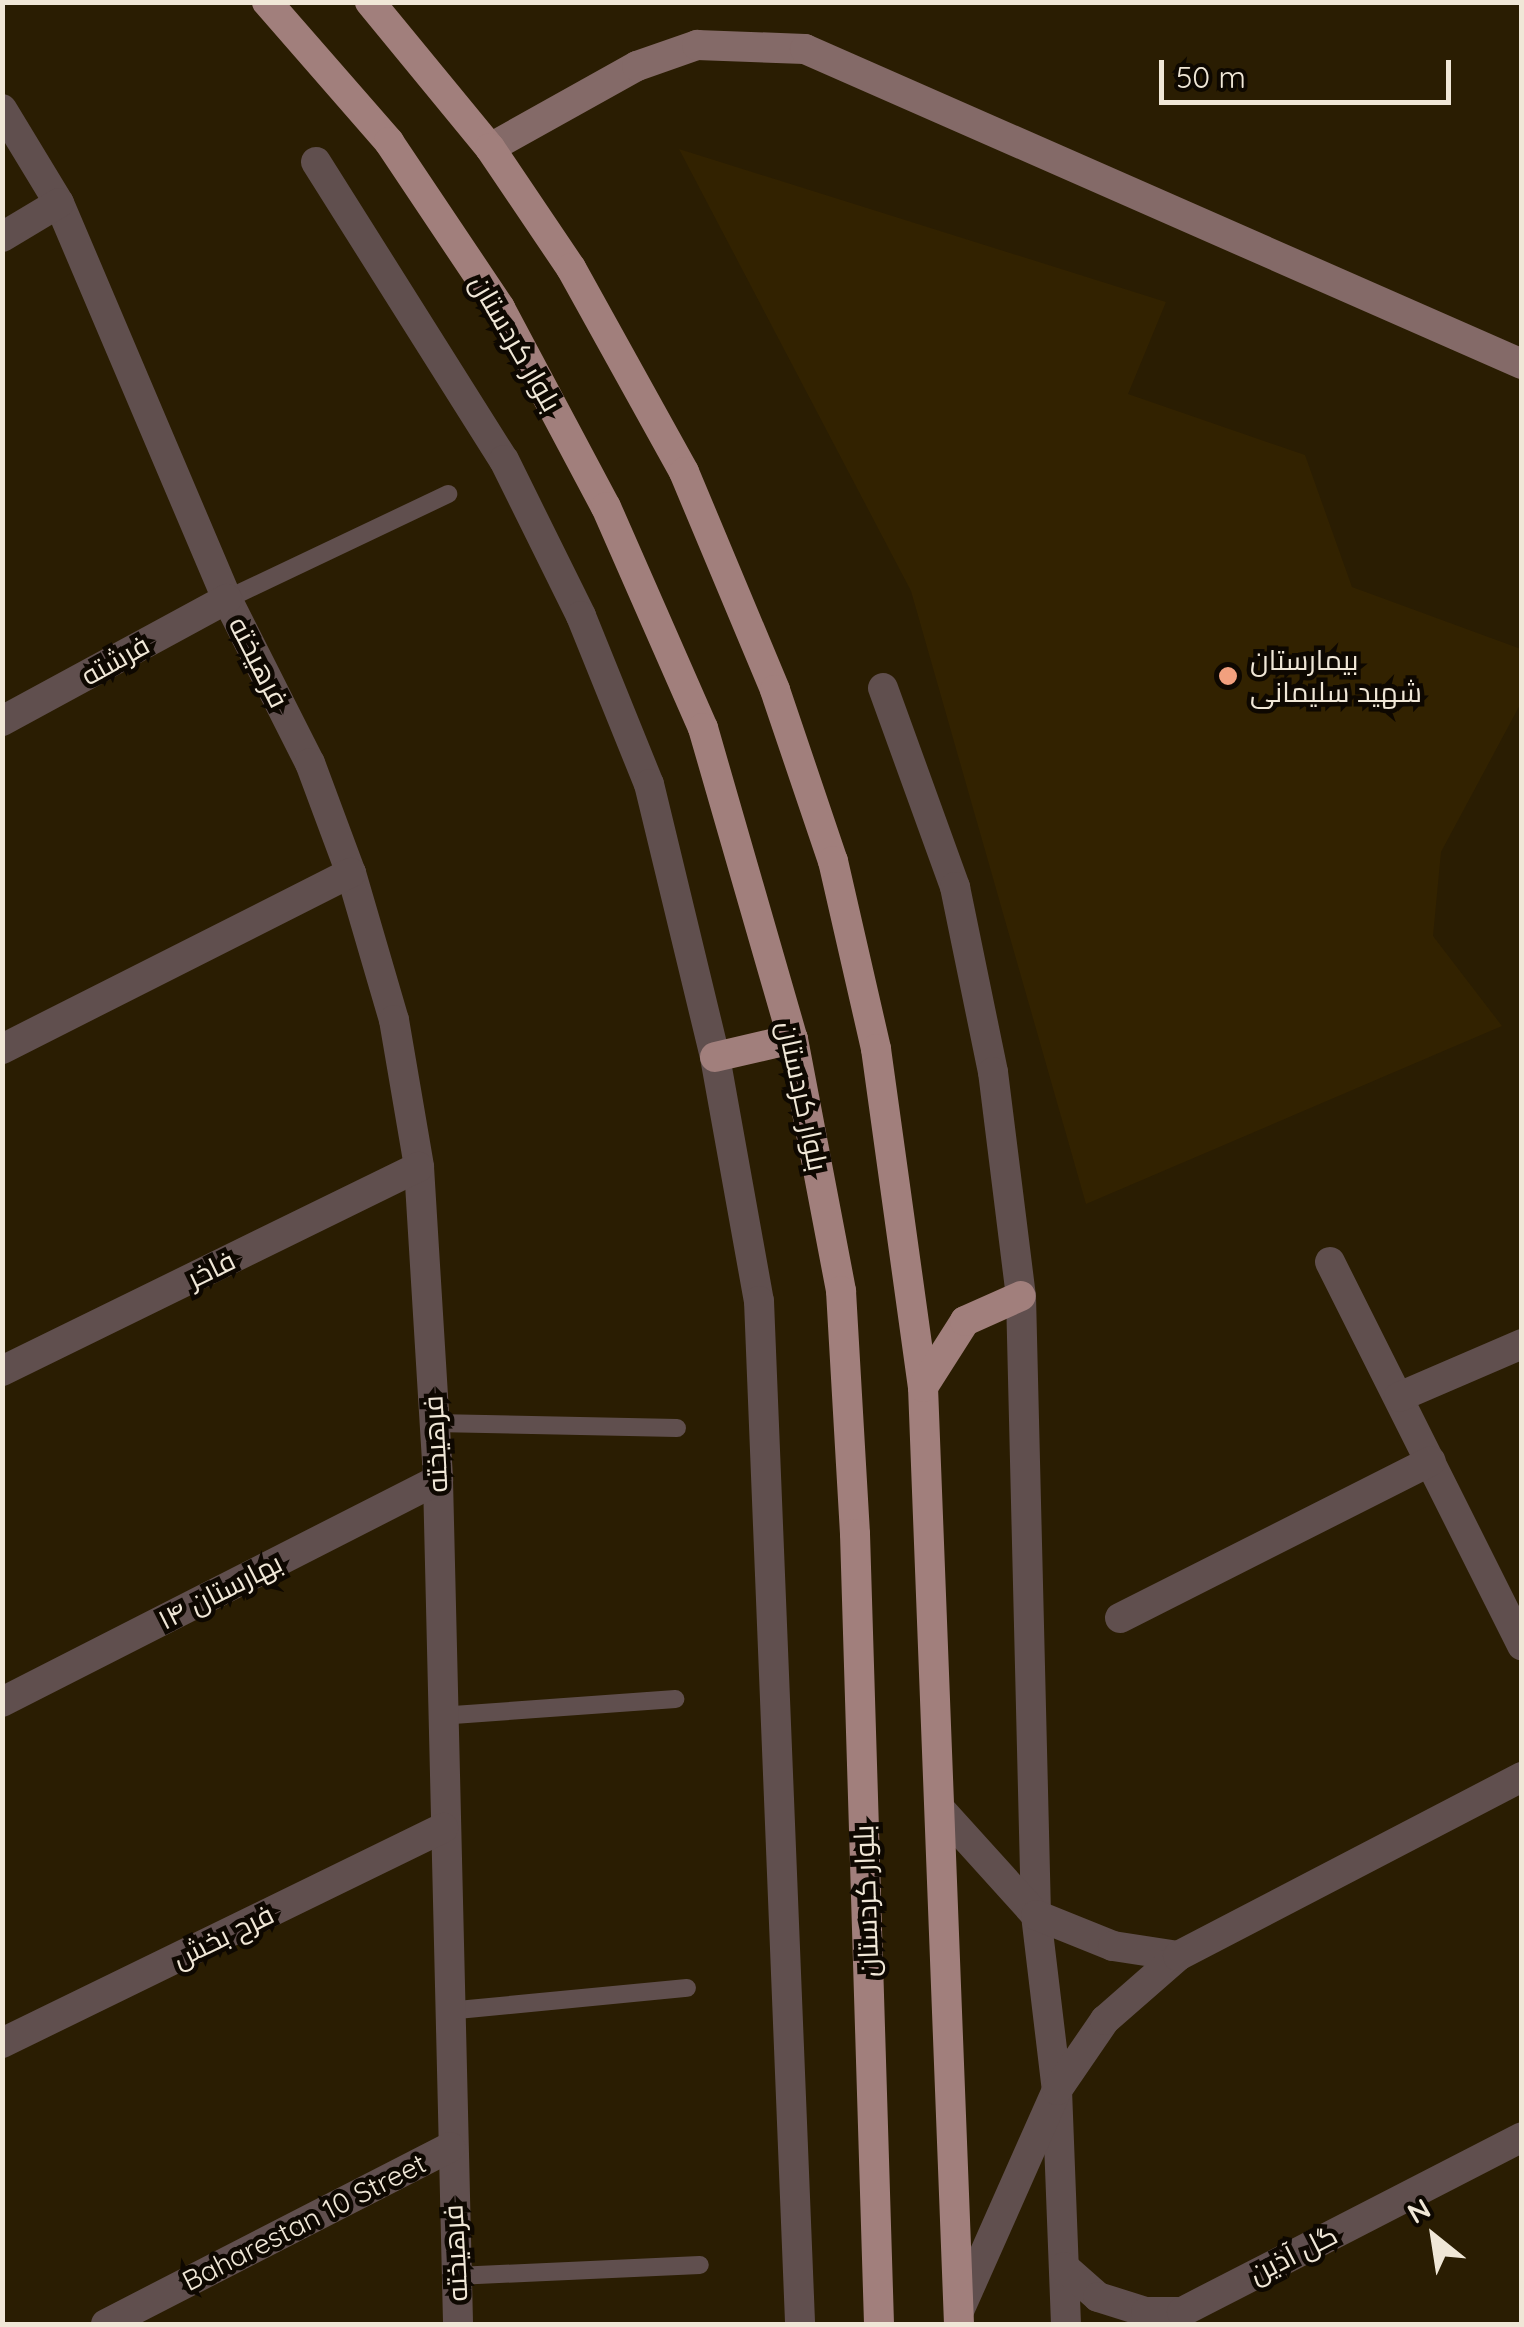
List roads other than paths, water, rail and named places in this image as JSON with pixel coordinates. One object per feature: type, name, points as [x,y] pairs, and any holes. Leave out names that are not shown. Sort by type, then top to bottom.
[{"type":"main road","name":"بلوار کردستان","points":[[267,2],[389,142],[500,308],[606,507],[703,728],[793,1040],[842,1310],[879,2324]]},
{"type":"main road","points":[[370,2],[490,148],[572,268],[684,472],[775,690],[833,861],[876,1049],[922,1387],[959,2318]]},
{"type":"main road","points":[[715,1057],[793,1040]]},
{"type":"main road","points":[[922,1387],[964,1322],[1021,1296]]},
{"type":"street","points":[[490,148],[637,66],[697,46],[806,50],[1522,364]]},
{"type":"street","name":"فرهیخته","points":[[2,109],[59,203],[227,598],[310,763],[351,873],[394,1020],[420,1167],[438,1480],[450,2147],[458,2324]]},
{"type":"street","points":[[316,162],[504,460],[581,616],[649,784],[715,1057],[759,1300],[800,2324]]},
{"type":"street","points":[[2,237],[59,203]]},
{"type":"street","name":"فرشته","points":[[2,721],[227,598]]},
{"type":"street","points":[[882,688],[954,887],[994,1072],[1021,1296],[1036,1915],[1057,2090],[1066,2324]]},
{"type":"street","points":[[2,1049],[351,873]]},
{"type":"street","name":"فاخر","points":[[2,1371],[420,1167]]},
{"type":"street","points":[[1330,1262],[1522,1646]]},
{"type":"street","points":[[1399,1397],[1522,1344]]},
{"type":"street","points":[[1120,1618],[1431,1461]]},
{"type":"street","name":"بهارستان ۱۴","points":[[2,1702],[438,1480]]},
{"type":"street","points":[[959,2318],[1057,2090],[1105,2020],[1178,1956],[1522,1777]]},
{"type":"street","points":[[941,1810],[1036,1915],[1113,1946],[1178,1956]]},
{"type":"street","name":"فرح بخش","points":[[2,2043],[443,1828]]},
{"type":"street","name":"گل آذین","points":[[1064,2268],[1098,2296],[1146,2312],[1182,2312],[1522,2137]]},
{"type":"street","name":"Baharestan 10 Street","points":[[106,2324],[450,2147]]},
{"type":"lane","points":[[227,598],[448,494]]},
{"type":"lane","points":[[435,1424],[677,1428]]},
{"type":"lane","points":[[440,1716],[674,1699]]},
{"type":"lane","points":[[447,2011],[686,1988]]},
{"type":"lane","points":[[456,2276],[700,2265]]},
{"type":"place","name":"بیمارستان شهید سلیمانی","points":[[1228,676]]}]
